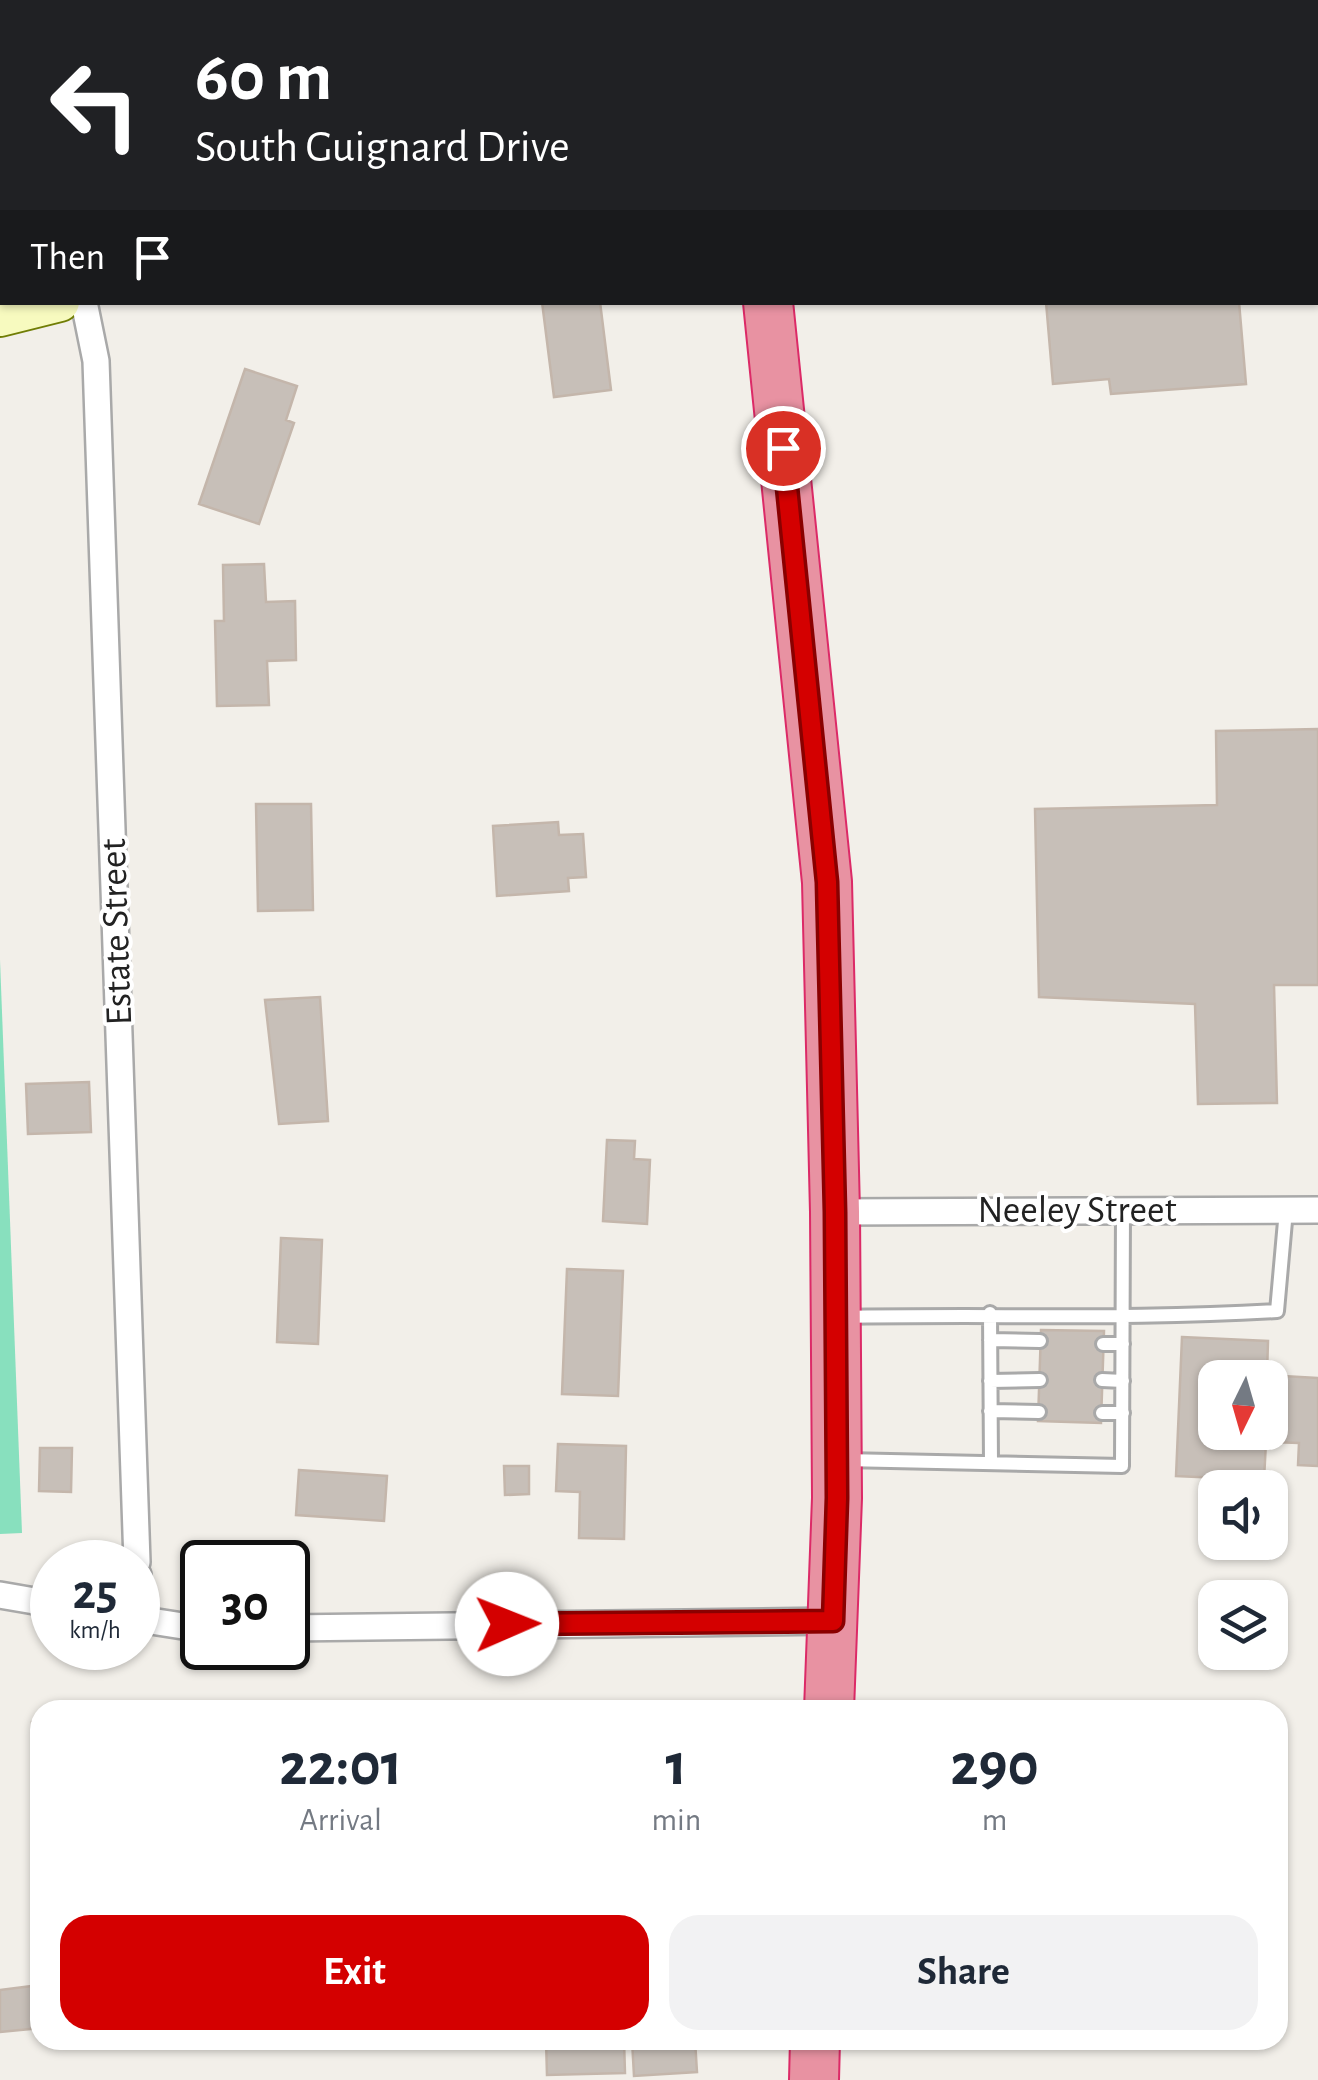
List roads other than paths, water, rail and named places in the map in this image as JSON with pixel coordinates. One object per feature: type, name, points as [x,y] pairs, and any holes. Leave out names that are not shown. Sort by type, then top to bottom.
[{"type":"highway","points":[[768,305],[827,882],[837,1460],[829,1700]]},
{"type":"highway","points":[[814,2080],[815,2050]]},
{"type":"street","points":[[0,317],[48,305]]},
{"type":"street","name":"Estate Street","points":[[85,305],[96,361],[136,1540]]},
{"type":"street","name":"Neeley Street","points":[[835,1212],[1318,1210]]},
{"type":"street","points":[[0,1595],[30,1600]]},
{"type":"street","points":[[310,1628],[833,1621]]},
{"type":"lane","points":[[837,1460],[1122,1466],[1123,1210]]},
{"type":"lane","points":[[836,1317],[1205,1316],[1277,1311],[1286,1210]]},
{"type":"lane","points":[[990,1314],[991,1463]]},
{"type":"lane","points":[[990,1340],[1040,1342]]},
{"type":"lane","points":[[1103,1344],[1123,1344]]},
{"type":"lane","points":[[990,1381],[1040,1380]]},
{"type":"lane","points":[[1102,1380],[1123,1380]]},
{"type":"lane","points":[[990,1411],[1039,1412]]},
{"type":"lane","points":[[1102,1413],[1122,1413]]}]
